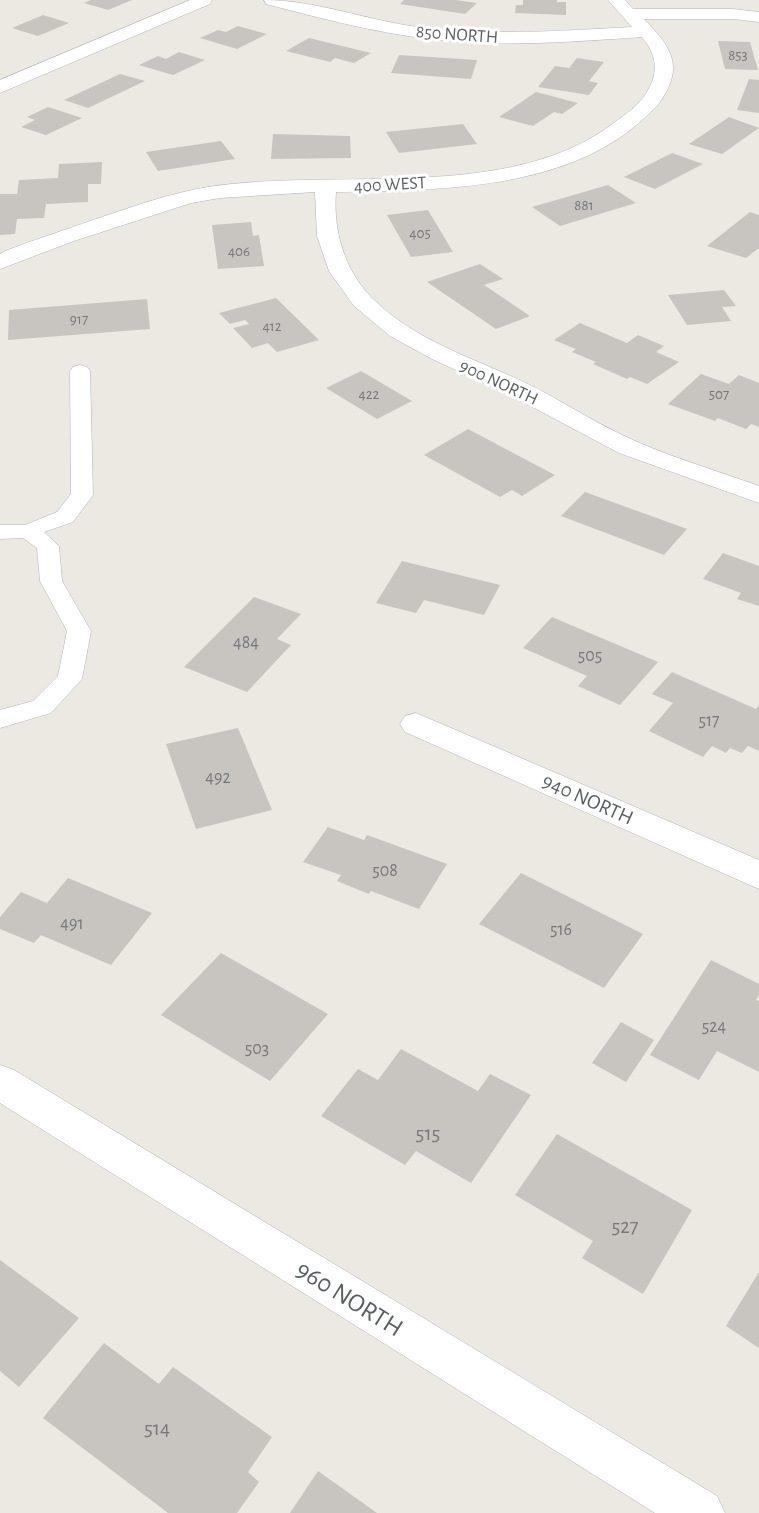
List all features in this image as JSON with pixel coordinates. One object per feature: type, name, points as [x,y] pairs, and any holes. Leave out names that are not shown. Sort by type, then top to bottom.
[{"type":"street","points":[[0,87],[204,0]]},
{"type":"street","name":"850 NORTH","points":[[272,0],[360,23],[432,34],[502,38],[645,32]]},
{"type":"street","points":[[622,7],[759,17]]},
{"type":"street","name":"400 WEST","points":[[0,262],[60,238],[194,196],[245,189],[398,185],[486,177],[542,164],[582,150],[623,127],[641,112],[657,91],[664,64],[663,55],[656,43],[622,7]]},
{"type":"street","name":"900 NORTH","points":[[326,187],[324,207],[329,243],[347,282],[364,301],[412,339],[434,352],[507,383],[610,439],[759,495]]},
{"type":"street","name":"940 NORTH","points":[[416,724],[759,875]]},
{"type":"street","name":"960 NORTH","points":[[0,1082],[700,1513]]},
{"type":"lane","points":[[0,532],[28,531],[65,517],[82,495],[80,371]]},
{"type":"lane","points":[[0,719],[42,707],[70,679],[79,631],[51,581],[48,546],[28,531]]},
{"type":"building","points":[[91,0],[132,0],[108,10],[84,3]]},
{"type":"building","points":[[404,0],[456,0],[477,3],[465,14],[400,4]]},
{"type":"building","points":[[523,0],[566,2],[566,15],[515,13],[516,5],[523,5]]},
{"type":"building","points":[[43,15],[69,23],[38,36],[12,28]]},
{"type":"building","points":[[238,26],[267,34],[237,49],[200,38],[218,30],[226,32]]},
{"type":"building","points":[[309,38],[371,53],[354,63],[335,58],[330,62],[286,51]]},
{"type":"building","points":[[718,41],[750,42],[758,70],[725,69]]},
{"type":"building","points":[[179,52],[205,60],[173,75],[139,65],[158,56],[166,59]]},
{"type":"building","points":[[399,55],[477,60],[471,79],[391,73]]},
{"type":"building","points":[[577,58],[604,62],[589,81],[598,83],[589,95],[538,87],[555,66],[569,68]]},
{"type":"building","points":[[120,74],[145,81],[88,108],[64,100]]},
{"type":"building","points":[[749,79],[759,80],[759,113],[737,110]]},
{"type":"building","points":[[536,92],[578,103],[562,114],[554,112],[533,126],[499,117]]},
{"type":"building","points":[[48,107],[82,118],[46,135],[21,127],[35,120],[27,117]]},
{"type":"building","points":[[729,117],[759,128],[722,154],[689,144]]},
{"type":"building","points":[[463,124],[477,144],[399,153],[386,132]]},
{"type":"building","points":[[273,134],[350,136],[351,158],[271,159]]},
{"type":"building","points":[[221,141],[235,159],[158,171],[146,152]]},
{"type":"building","points":[[672,153],[703,164],[655,189],[624,177]]},
{"type":"building","points":[[102,162],[101,184],[88,184],[88,202],[46,204],[44,218],[17,219],[15,234],[0,235],[0,194],[17,194],[19,180],[58,178],[59,164]]},
{"type":"building","points":[[608,185],[636,203],[560,226],[532,207]]},
{"type":"building","points":[[428,210],[453,252],[411,257],[387,215]]},
{"type":"building","points":[[750,212],[759,215],[759,248],[746,258],[707,246]]},
{"type":"building","points":[[251,222],[253,236],[259,235],[264,266],[218,269],[212,225]]},
{"type":"building","points":[[480,264],[503,279],[484,285],[530,316],[496,329],[427,282]]},
{"type":"building","points":[[724,290],[736,306],[722,307],[731,321],[687,325],[668,295]]},
{"type":"building","points":[[276,298],[319,340],[277,352],[268,343],[252,348],[233,328],[249,324],[245,320],[230,324],[219,313]]},
{"type":"building","points":[[147,299],[150,329],[8,340],[9,310]]},
{"type":"building","points":[[580,323],[627,343],[638,335],[664,346],[656,352],[679,362],[647,384],[630,377],[627,379],[593,364],[596,362],[572,352],[576,349],[554,340]]},
{"type":"building","points":[[361,371],[412,401],[377,419],[326,388]]},
{"type":"building","points":[[701,374],[729,384],[739,375],[759,383],[759,427],[751,424],[746,429],[718,418],[715,421],[668,404]]},
{"type":"building","points":[[468,429],[555,475],[522,496],[512,490],[500,497],[424,455]]},
{"type":"building","points":[[585,492],[687,529],[664,555],[561,516]]},
{"type":"building","points":[[723,553],[759,566],[759,606],[737,599],[741,593],[703,579]]},
{"type":"building","points":[[402,561],[500,585],[484,615],[424,600],[416,613],[376,603]]},
{"type":"building","points":[[254,597],[301,614],[277,639],[291,645],[247,692],[184,667]]},
{"type":"building","points":[[552,617],[658,662],[620,705],[578,686],[587,676],[523,648]]},
{"type":"building","points":[[672,672],[756,709],[759,705],[759,751],[748,746],[742,753],[730,748],[726,753],[712,746],[703,757],[649,731],[673,703],[652,694]]},
{"type":"building","points":[[238,728],[272,810],[196,829],[166,744]]},
{"type":"building","points":[[328,827],[364,840],[367,835],[447,864],[419,909],[371,891],[369,894],[337,881],[341,875],[303,862]]},
{"type":"building","points":[[521,873],[643,934],[604,988],[479,924]]},
{"type":"building","points":[[68,878],[152,913],[111,965],[41,935],[34,943],[0,929],[0,917],[21,892],[47,903]]},
{"type":"building","points":[[221,953],[328,1014],[270,1081],[161,1015]]},
{"type":"building","points":[[711,960],[759,984],[759,994],[756,1000],[759,1001],[759,1072],[717,1051],[699,1080],[650,1055]]},
{"type":"building","points":[[621,1022],[654,1040],[626,1082],[592,1063]]},
{"type":"building","points":[[401,1049],[478,1091],[490,1074],[531,1095],[471,1183],[416,1151],[405,1165],[321,1116],[358,1069],[378,1080]]},
{"type":"building","points":[[557,1134],[692,1210],[643,1294],[582,1258],[593,1241],[515,1195]]},
{"type":"building","points":[[0,1260],[79,1318],[19,1387],[0,1371]]},
{"type":"building","points":[[759,1272],[759,1348],[726,1326]]},
{"type":"building","points":[[104,1343],[159,1384],[173,1367],[272,1437],[248,1472],[259,1482],[237,1513],[168,1513],[43,1418]]},
{"type":"building","points":[[318,1471],[377,1513],[290,1513]]}]
